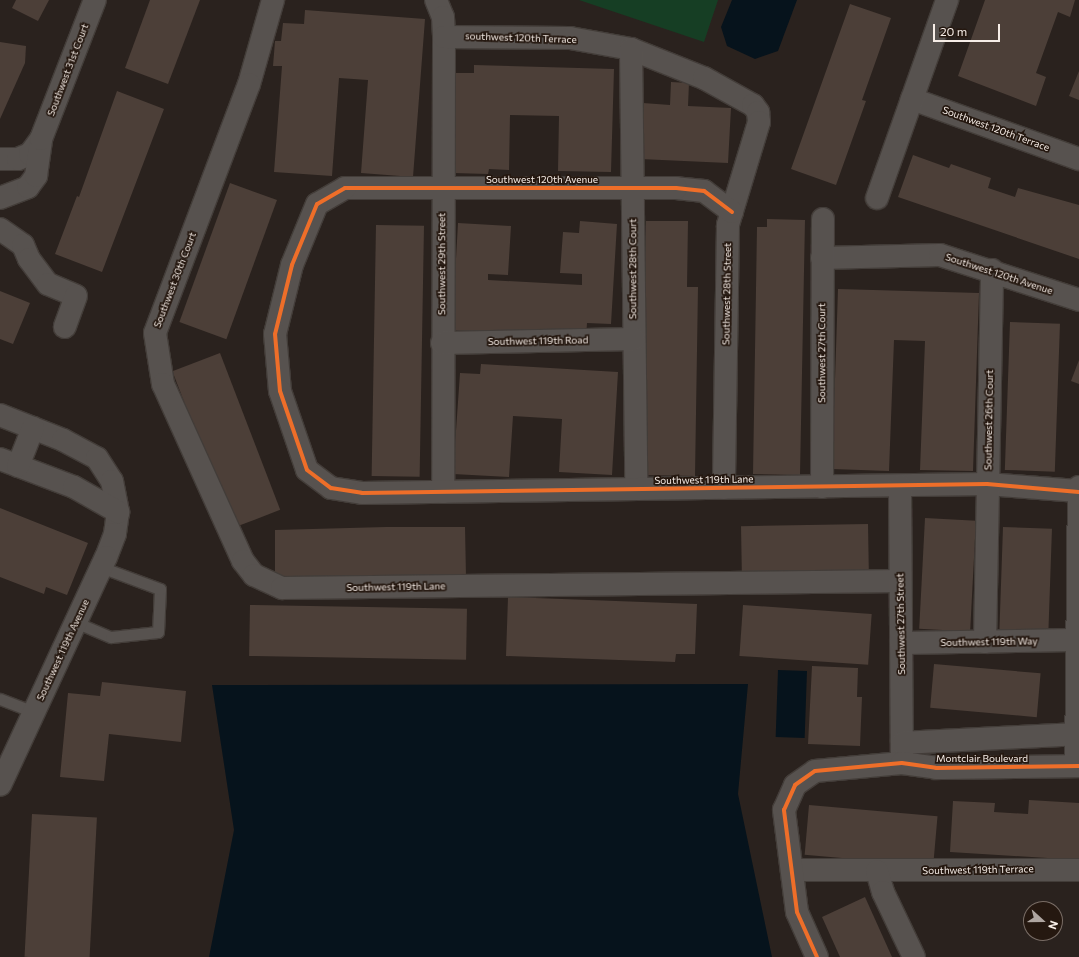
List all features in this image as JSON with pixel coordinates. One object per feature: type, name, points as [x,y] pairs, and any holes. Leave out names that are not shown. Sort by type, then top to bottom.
[{"type":"street","name":"Southwest 31st Court","points":[[0,198],[28,187],[36,176],[41,139],[95,0]]},
{"type":"street","name":"Southwest 30th Court","points":[[254,575],[243,561],[163,384],[155,333],[249,84],[273,0]]},
{"type":"street","points":[[436,0],[443,17],[444,37]]},
{"type":"street","points":[[877,198],[947,0]]},
{"type":"street","name":"southwest 120th Terrace","points":[[444,37],[570,38],[631,49],[704,78],[753,105]]},
{"type":"street","name":"Southwest 29th Street","points":[[443,492],[442,188],[444,37]]},
{"type":"street","name":"Southwest 28th Court","points":[[631,49],[636,489]]},
{"type":"street","name":"Southwest 120th Terrace","points":[[912,99],[1079,159]]},
{"type":"street","name":"Southwest 28th Street","points":[[724,488],[728,224],[759,122],[758,112],[753,105]]},
{"type":"street","name":"Southwest 31st Court","points":[[0,159],[18,159],[30,154],[41,139]]},
{"type":"street","name":"Southwest 120th Avenue","points":[[331,488],[307,470],[280,391],[275,334],[292,266],[317,204],[345,188],[676,188],[704,191],[732,212]]},
{"type":"street","name":"Southwest 27th Court","points":[[822,487],[823,219]]},
{"type":"street","points":[[0,229],[23,245],[29,259],[48,284],[76,296],[65,327]]},
{"type":"street","name":"Southwest 120th Avenue","points":[[822,258],[940,255],[992,270],[1079,300]]},
{"type":"street","name":"Southwest 26th Court","points":[[985,642],[992,270]]},
{"type":"street","name":"Southwest 119th Road","points":[[442,344],[634,339]]},
{"type":"street","name":"Southwest 119th Avenue","points":[[0,415],[63,440],[97,458],[112,481],[118,512],[115,534],[101,567],[0,785]]},
{"type":"street","points":[[33,428],[9,462],[74,487],[118,512]]},
{"type":"street","name":"Southwest 119th Lane","points":[[331,488],[362,493],[987,484],[1079,490]]},
{"type":"street","name":"Southwest 27th Street","points":[[900,486],[902,753]]},
{"type":"street","points":[[1078,766],[1076,640],[1078,619],[1079,490]]},
{"type":"street","name":"Southwest 119th Lane","points":[[254,575],[282,588],[900,581]]},
{"type":"street","name":"Southwest 119th Way","points":[[901,643],[1076,640]]},
{"type":"street","name":"Montclair Boulevard","points":[[792,870],[784,810],[795,785],[815,771],[902,753],[1078,734]]},
{"type":"street","name":"Montclair Boulevard","points":[[902,753],[936,768],[1078,766]]},
{"type":"street","points":[[792,870],[797,912],[817,957]]},
{"type":"street","name":"Southwest 119th Terrace","points":[[792,870],[1079,870]]},
{"type":"street","points":[[877,871],[883,892],[914,957]]},
{"type":"lane","points":[[76,622],[111,637],[158,632],[160,589],[101,567]]},
{"type":"lane","points":[[0,700],[34,712]]},
{"type":"green space","points":[[579,0],[718,0],[704,42]]},
{"type":"shaded area","points":[[732,0],[797,0],[778,51],[755,59],[727,46],[721,27]]},
{"type":"shaded area","points":[[778,670],[807,671],[805,738],[776,737]]},
{"type":"shaded area","points":[[748,684],[738,794],[772,957],[209,957],[234,830],[212,685]]},
{"type":"building","points":[[16,0],[49,0],[38,21],[12,8]]},
{"type":"building","points":[[150,0],[200,0],[168,84],[125,68]]},
{"type":"building","points":[[985,0],[1075,0],[1070,17],[1058,12],[1036,73],[1046,77],[1036,106],[958,76]]},
{"type":"building","points":[[850,4],[891,18],[862,100],[866,101],[836,185],[791,169]]},
{"type":"building","points":[[305,10],[425,19],[413,177],[361,173],[368,80],[339,78],[332,176],[274,172],[282,66],[273,66],[275,41],[281,41],[283,23],[304,24]]},
{"type":"building","points":[[0,42],[26,46],[25,63],[0,119]]},
{"type":"building","points":[[474,65],[614,69],[611,172],[558,171],[559,116],[510,115],[509,170],[489,169],[488,174],[453,173],[456,73],[474,73]]},
{"type":"building","points":[[1079,71],[1079,100],[1069,96]]},
{"type":"building","points":[[671,82],[689,83],[688,106],[731,108],[728,163],[640,159],[643,103],[670,105]]},
{"type":"building","points":[[117,91],[164,109],[102,272],[55,254],[77,196],[79,197]]},
{"type":"building","points":[[913,155],[949,168],[951,164],[991,178],[988,188],[1015,197],[1018,188],[1079,205],[1079,259],[898,197]]},
{"type":"building","points":[[230,183],[277,200],[226,339],[179,322]]},
{"type":"building","points":[[767,219],[805,220],[800,475],[753,474],[757,227],[767,227]]},
{"type":"building","points":[[580,221],[617,224],[611,324],[587,323],[586,338],[452,330],[458,223],[511,226],[508,275],[488,274],[488,280],[582,285],[582,274],[560,273],[563,232],[579,233]]},
{"type":"building","points":[[646,221],[688,221],[687,287],[698,287],[695,476],[643,475]]},
{"type":"building","points":[[376,225],[424,226],[420,477],[372,476]]},
{"type":"building","points":[[838,289],[979,293],[973,471],[920,470],[925,341],[894,340],[889,471],[832,469]]},
{"type":"building","points":[[0,291],[30,303],[13,344],[0,339]]},
{"type":"building","points":[[1010,322],[1060,324],[1055,472],[1005,470]]},
{"type":"building","points":[[220,353],[280,510],[233,528],[172,371]]},
{"type":"building","points":[[1079,360],[1079,384],[1071,381]]},
{"type":"building","points":[[481,364],[618,372],[612,475],[559,472],[562,419],[513,416],[509,477],[453,474],[460,373],[480,374]]},
{"type":"building","points":[[0,508],[88,543],[67,595],[46,587],[44,594],[0,577]]},
{"type":"building","points":[[925,518],[976,521],[970,632],[919,629]]},
{"type":"building","points":[[868,524],[869,575],[742,577],[741,526]]},
{"type":"building","points":[[386,527],[465,527],[466,577],[275,578],[275,530]]},
{"type":"building","points":[[1003,527],[1052,529],[1048,636],[999,634]]},
{"type":"building","points":[[508,597],[697,604],[695,654],[676,654],[675,662],[506,656]]},
{"type":"building","points":[[250,605],[467,609],[466,660],[249,656]]},
{"type":"building","points":[[743,605],[872,614],[868,665],[739,656]]},
{"type":"building","points":[[934,664],[1041,673],[1037,717],[930,708]]},
{"type":"building","points":[[812,666],[858,668],[857,697],[862,697],[860,746],[808,744]]},
{"type":"building","points":[[102,682],[186,691],[181,742],[109,734],[104,781],[60,777],[68,693],[100,696]]},
{"type":"building","points":[[1029,800],[1079,803],[1079,860],[950,852],[953,801],[995,803],[994,812],[1028,814]]},
{"type":"building","points":[[809,805],[938,816],[933,866],[805,855]]},
{"type":"building","points":[[32,814],[97,817],[90,957],[25,957]]},
{"type":"building","points":[[865,897],[892,957],[840,957],[822,917]]},
{"type":"cycle path","points":[[732,212],[704,191],[676,188],[345,188],[317,204],[292,265],[275,334],[280,391],[307,470],[331,488],[362,493],[987,484],[1079,492]]},
{"type":"cycle path","points":[[817,957],[797,912],[784,810],[795,785],[815,771],[902,763],[936,768],[1079,766]]}]
